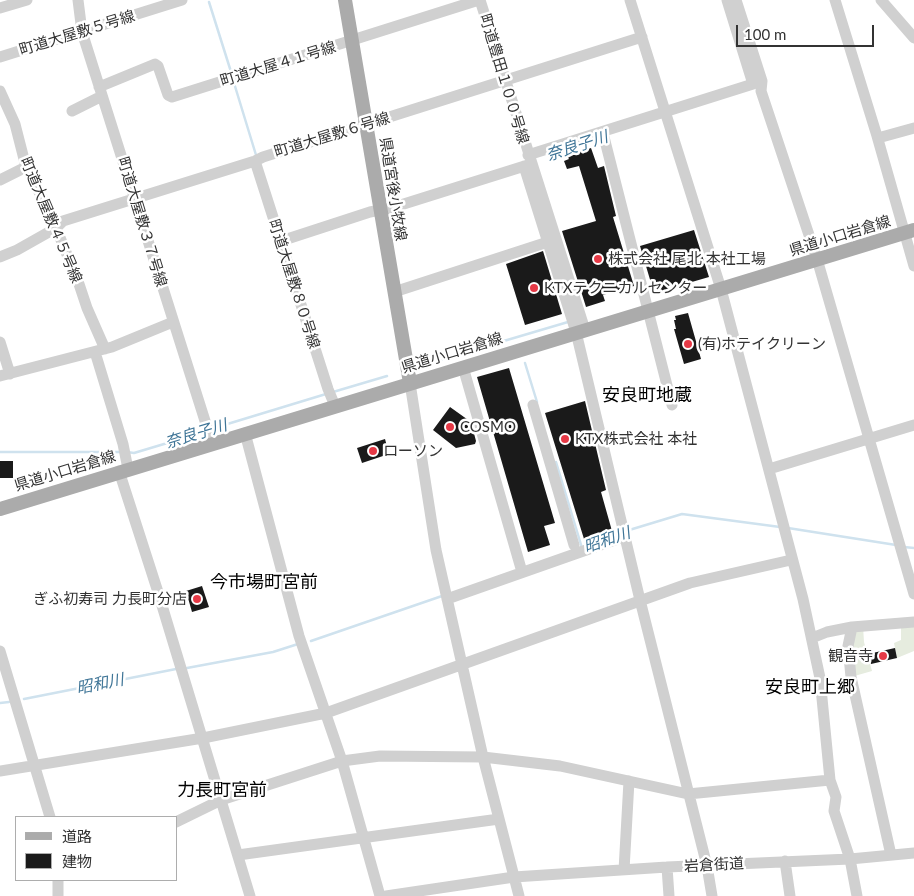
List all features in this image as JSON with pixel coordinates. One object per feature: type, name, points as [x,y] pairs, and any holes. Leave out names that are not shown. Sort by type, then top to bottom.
[{"type":"main road","name":"県道宮後小牧線","points":[[345,0],[410,389]]},
{"type":"main road","name":"県道小口岩倉線","points":[[0,509],[335,406],[410,389],[463,367],[909,231]]},
{"type":"street","points":[[0,8],[27,0]]},
{"type":"street","name":"町道大屋敷３７号線","points":[[78,0],[82,32],[212,443]]},
{"type":"street","name":"町道大屋敷５号線","points":[[0,57],[182,0]]},
{"type":"street","name":"町道大屋４１号線","points":[[101,91],[155,64],[158,66],[168,95],[172,98],[480,0]]},
{"type":"street","name":"町道豊田１００号線","points":[[480,0],[581,331],[640,600],[707,866],[712,896]]},
{"type":"street","points":[[630,0],[721,289],[812,638],[820,678],[830,780],[836,797],[834,811],[850,859],[857,896]]},
{"type":"street","points":[[727,0],[759,84]]},
{"type":"street","points":[[736,0],[761,91],[817,259],[914,594]]},
{"type":"street","points":[[835,0],[877,137],[909,231],[914,266]]},
{"type":"street","points":[[881,0],[914,38]]},
{"type":"street","name":"町道大屋敷６号線","points":[[0,257],[17,250],[56,228],[64,221],[642,37]]},
{"type":"street","points":[[281,242],[528,162],[603,132],[666,115],[759,84]]},
{"type":"street","name":"町道大屋敷４５号線","points":[[0,91],[15,124],[26,167],[50,213],[100,350],[123,444],[124,470],[250,896]]},
{"type":"street","points":[[72,111],[101,91]]},
{"type":"street","points":[[877,137],[914,128]]},
{"type":"street","points":[[603,132],[650,310],[672,404]]},
{"type":"street","name":"町道大屋敷８０号線","points":[[255,161],[335,406]]},
{"type":"street","points":[[0,180],[26,167]]},
{"type":"street","points":[[394,292],[552,241]]},
{"type":"street","points":[[0,342],[5,375],[100,350],[173,322]]},
{"type":"street","points":[[463,367],[521,569]]},
{"type":"street","points":[[410,389],[436,550],[483,757],[519,896]]},
{"type":"street","points":[[533,405],[574,545]]},
{"type":"street","points":[[769,469],[914,425]]},
{"type":"street","points":[[244,433],[299,636],[342,761],[380,896]]},
{"type":"street","points":[[447,595],[625,532]]},
{"type":"street","points":[[0,771],[203,738],[326,713],[690,583],[792,560]]},
{"type":"street","points":[[812,638],[827,632],[852,627],[914,622]]},
{"type":"street","points":[[852,627],[848,646],[851,677],[891,856]]},
{"type":"street","points":[[0,651],[3,671],[14,698],[50,816]]},
{"type":"street","points":[[178,821],[221,800],[342,761],[380,756],[483,757],[560,766],[688,794],[830,780]]},
{"type":"street","points":[[624,870],[629,781]]},
{"type":"street","points":[[238,855],[499,819]]},
{"type":"street","name":"岩倉街道","points":[[386,896],[514,877],[667,867],[850,859],[914,853]]},
{"type":"street","points":[[785,861],[790,896]]},
{"type":"street","points":[[667,867],[670,896]]},
{"type":"street","points":[[58,881],[58,896]]},
{"type":"shaded area","points":[[914,625],[914,651],[897,658],[894,643],[901,640],[901,627]]},
{"type":"shaded area","points":[[863,626],[864,642],[872,671],[851,677],[852,627]]},
{"type":"building","name":"株式会社 尾北 本社工場","points":[[591,148],[598,168],[604,166],[616,216],[613,217],[634,286],[603,295],[605,301],[586,307],[562,231],[596,221],[579,166],[567,169],[564,161],[569,159],[567,156]]},
{"type":"building","points":[[694,230],[709,277],[654,293],[640,246]]},
{"type":"building","name":"KTXテクニカルセンター","points":[[543,251],[562,314],[525,325],[506,264]]},
{"type":"building","name":"(有)ホテイクリーン","points":[[688,313],[701,359],[684,364],[674,329],[676,329],[674,320],[676,320],[675,316]]},
{"type":"building","points":[[509,368],[555,523],[544,526],[550,545],[528,552],[477,377]]},
{"type":"building","points":[[585,401],[606,490],[601,492],[612,531],[584,539],[545,413]]},
{"type":"building","points":[[450,407],[471,422],[476,441],[475,444],[456,448],[433,430]]},
{"type":"building","name":"ローソン","points":[[385,439],[389,454],[362,463],[357,448]]},
{"type":"building","points":[[0,461],[13,461],[13,478],[0,478]]},
{"type":"building","name":"ぎふ初寿司 力長町分店","points":[[202,586],[209,607],[192,612],[186,591]]},
{"type":"building","name":"観音寺","points":[[895,648],[897,658],[871,664],[868,654]]},
{"type":"waterway","points":[[209,2],[232,75]]},
{"type":"waterway","points":[[234,83],[256,155]]},
{"type":"waterway","name":"奈良子川","points":[[426,364],[568,322]]},
{"type":"waterway","points":[[525,363],[537,402]]},
{"type":"waterway","name":"奈良子川","points":[[333,392],[387,376]]},
{"type":"waterway","name":"奈良子川","points":[[211,429],[326,394]]},
{"type":"waterway","name":"奈良子川","points":[[127,452],[134,453],[204,432]]},
{"type":"waterway","name":"奈良子川","points":[[0,452],[122,452]]},
{"type":"waterway","points":[[556,462],[582,548]]},
{"type":"waterway","name":"昭和川","points":[[626,531],[682,514],[780,527]]},
{"type":"waterway","name":"昭和川","points":[[788,528],[896,545]]},
{"type":"waterway","name":"昭和川","points":[[904,547],[914,548]]},
{"type":"waterway","name":"昭和川","points":[[311,641],[442,596]]},
{"type":"waterway","name":"昭和川","points":[[187,668],[273,652],[298,644]]},
{"type":"waterway","name":"昭和川","points":[[24,699],[176,669]]},
{"type":"waterway","name":"昭和川","points":[[0,703],[9,702]]},
{"type":"place","name":"株式会社 尾北 本社工場","points":[[598,259]]},
{"type":"place","name":"KTXテクニカルセンター","points":[[534,288]]},
{"type":"place","name":"(有)ホテイクリーン","points":[[688,344]]},
{"type":"place","name":"COSMO","points":[[450,427]]},
{"type":"place","name":"KTX株式会社 本社","points":[[565,439]]},
{"type":"place","name":"ローソン","points":[[373,451]]},
{"type":"place","name":"ぎふ初寿司 力長町分店","points":[[197,599]]},
{"type":"place","name":"観音寺","points":[[883,656]]},
{"type":"district","name":"安良町地蔵","points":[[647,395]]},
{"type":"district","name":"今市場町宮前","points":[[264,582]]},
{"type":"district","name":"安良町上郷","points":[[810,687]]},
{"type":"district","name":"力長町宮前","points":[[222,790]]}]
